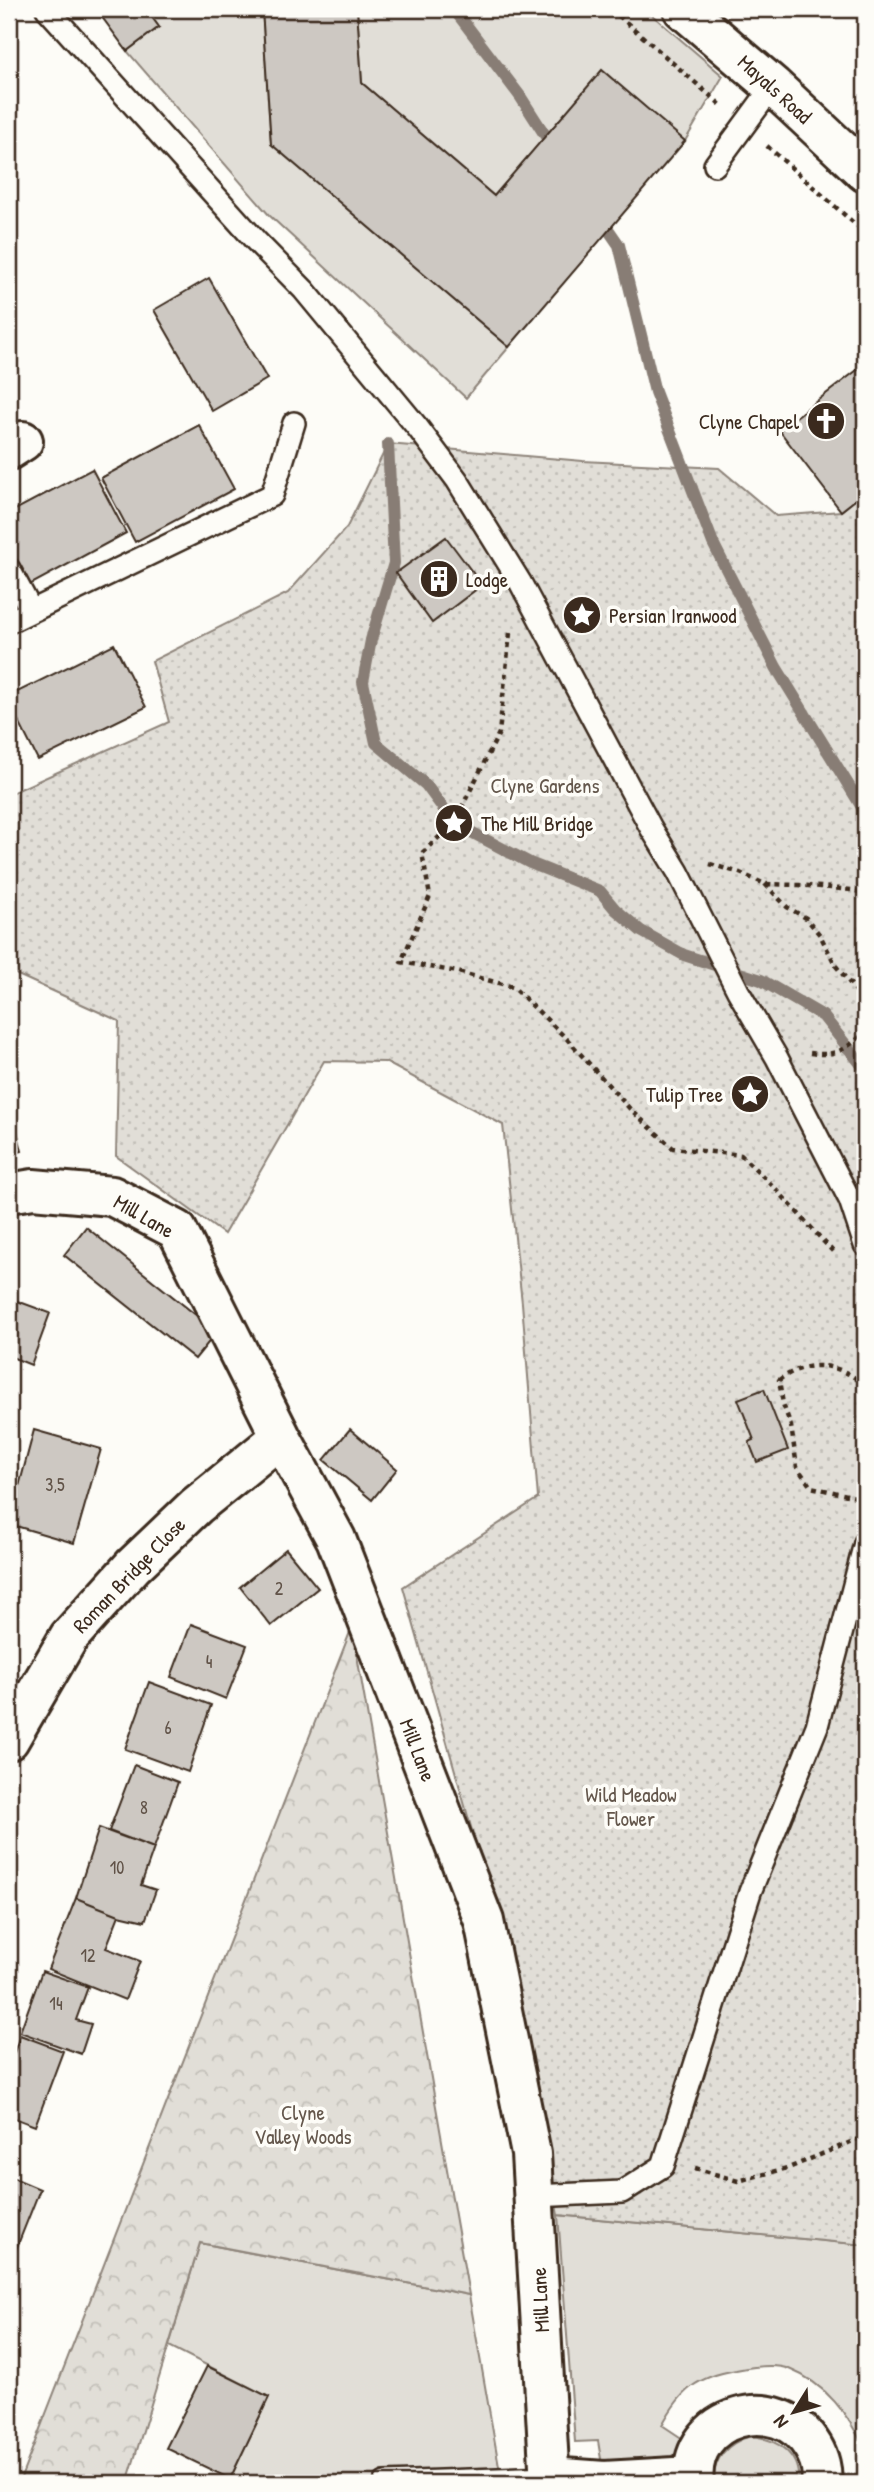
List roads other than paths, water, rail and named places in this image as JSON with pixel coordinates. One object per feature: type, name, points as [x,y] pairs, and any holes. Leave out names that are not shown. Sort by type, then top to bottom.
[{"type":"street","name":"Mayals Road","points":[[683,9],[773,86],[865,172]]},
{"type":"street","name":"Mill Lane","points":[[9,1193],[33,1189],[112,1196],[177,1230],[281,1437],[336,1539],[484,1921],[531,2154],[550,2480]]},
{"type":"street","name":"Roman Bridge Close","points":[[9,1740],[69,1637],[133,1566],[197,1506],[281,1437]]},
{"type":"street","points":[[550,2480],[693,2480],[697,2455],[709,2435],[726,2421],[747,2414],[769,2414],[789,2422],[807,2436],[818,2455],[821,2483]]},
{"type":"lane","points":[[47,9],[256,241],[304,290],[418,428],[457,480],[529,600],[650,828],[678,872],[738,991],[850,1199],[865,1245]]},
{"type":"lane","points":[[715,164],[773,86]]},
{"type":"lane","points":[[9,622],[272,495],[294,423]]},
{"type":"lane","points":[[9,569],[31,610]]},
{"type":"lane","points":[[534,2196],[622,2192],[663,2166],[750,1892],[817,1726],[865,1543]]},
{"type":"lane","points":[[385,2483],[550,2480]]},
{"type":"waterway","points":[[454,9],[520,96],[554,149]]},
{"type":"waterway","points":[[599,216],[619,245],[655,392],[713,543],[776,667],[865,812]]},
{"type":"waterway","points":[[388,444],[394,563],[371,640],[363,682],[376,743],[426,785],[454,823],[530,863],[600,891],[615,909],[641,931],[684,955],[761,980],[823,1016],[865,1069]]},
{"type":"place","name":"Clyne Chapel","points":[[826,421]]},
{"type":"place","name":"Lodge","points":[[439,579]]},
{"type":"place","name":"Persian Iranwood","points":[[582,615]]},
{"type":"place","name":"The Mill Bridge","points":[[454,823]]},
{"type":"place","name":"Tulip Tree","points":[[750,1094]]},
{"type":"park label","name":"Clyne Gardens","points":[[545,785]]},
{"type":"park label","name":"Wild Meadow Flower","points":[[631,1806]]},
{"type":"park label","name":"Clyne Valley Woods","points":[[303,2124]]}]
